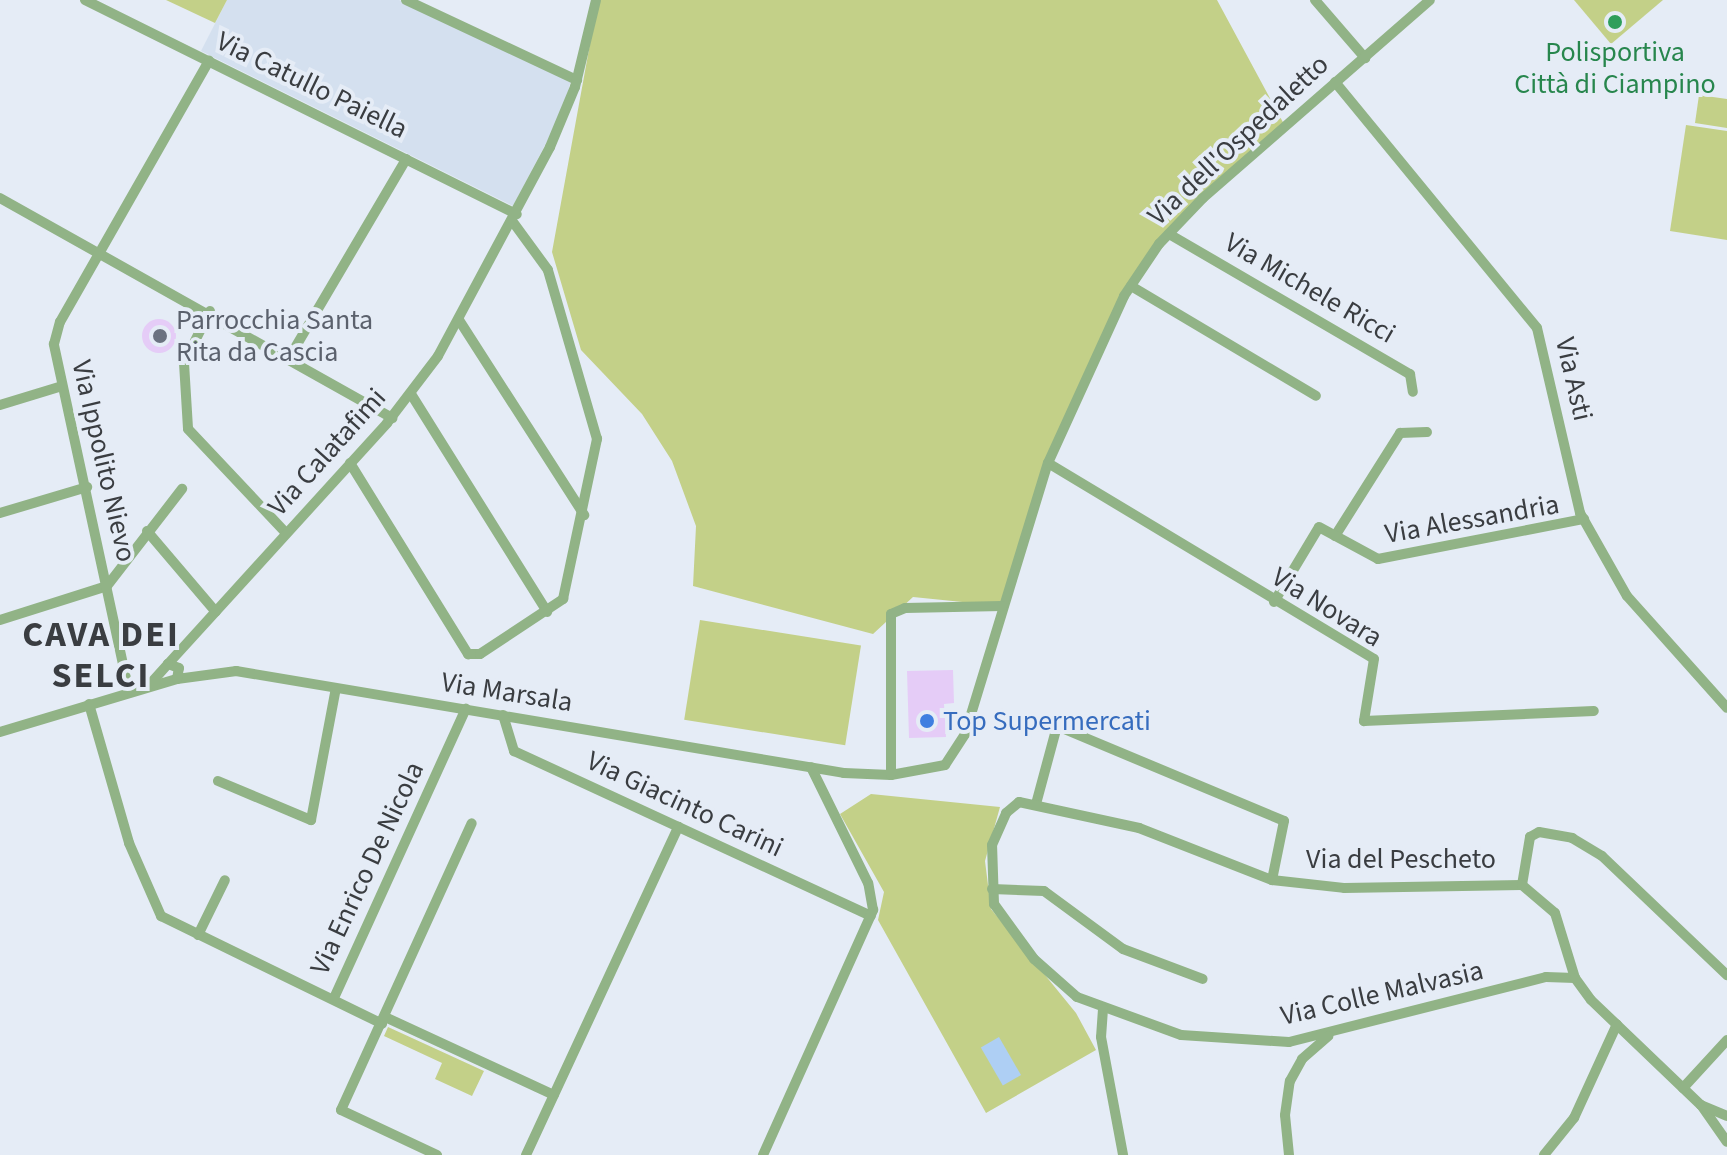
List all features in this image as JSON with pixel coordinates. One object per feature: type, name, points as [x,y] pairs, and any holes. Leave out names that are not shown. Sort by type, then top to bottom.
[{"type":"street","name":"Via Catullo Paiella","points":[[85,0],[406,159],[515,218],[548,270],[595,428],[597,457],[567,593],[547,612]]},
{"type":"street","points":[[406,0],[577,80]]},
{"type":"street","name":"Via Calatafimi","points":[[148,686],[175,670],[216,612],[411,394],[459,320],[515,218],[577,80],[596,0]]},
{"type":"street","points":[[1315,0],[1365,58]]},
{"type":"street","name":"Via dell'Ospedaletto","points":[[811,767],[891,775],[937,768],[958,749],[1048,463],[1095,351],[1131,286],[1169,234],[1430,0]]},
{"type":"street","name":"Via Ippolito Nievo","points":[[129,692],[87,487],[62,386],[56,332],[209,61]]},
{"type":"street","name":"Via Asti","points":[[1335,82],[1512,290],[1539,332],[1584,519],[1627,596],[1727,708]]},
{"type":"street","points":[[289,358],[406,159]]},
{"type":"street","points":[[0,198],[104,251],[392,418]]},
{"type":"street","name":"Via Michele Ricci","points":[[1169,234],[1410,374],[1413,392]]},
{"type":"street","points":[[1131,286],[1316,396]]},
{"type":"street","points":[[210,311],[184,363],[188,429],[286,533]]},
{"type":"street","points":[[459,320],[584,515]]},
{"type":"street","points":[[0,405],[62,386]]},
{"type":"street","points":[[350,463],[464,651],[480,654],[547,612],[411,394]]},
{"type":"street","points":[[1274,602],[1317,528],[1335,536],[1400,433],[1427,432]]},
{"type":"street","name":"Via Novara","points":[[1048,463],[1274,602],[1374,659],[1364,721],[1594,711]]},
{"type":"street","points":[[0,513],[87,487]]},
{"type":"street","points":[[0,620],[107,586],[182,489]]},
{"type":"street","name":"Via Alessandria","points":[[1335,536],[1378,559],[1584,519]]},
{"type":"street","points":[[147,531],[216,612]]},
{"type":"street","points":[[891,775],[891,614],[905,608],[1002,606]]},
{"type":"street","points":[[0,732],[148,686],[175,670]]},
{"type":"street","name":"Via Marsala","points":[[175,670],[195,675],[229,671],[811,767]]},
{"type":"street","points":[[218,781],[311,820],[336,688]]},
{"type":"street","name":"Via Enrico De Nicola","points":[[89,704],[129,843],[156,908],[198,935],[334,998],[466,709]]},
{"type":"street","name":"Via Giacinto Carini","points":[[503,715],[514,751],[871,916]]},
{"type":"street","points":[[1036,804],[1057,726],[1284,821],[1272,880]]},
{"type":"street","points":[[763,1155],[871,916],[868,883],[811,767]]},
{"type":"street","name":"Via del Pescheto","points":[[1036,804],[1139,828],[1272,880],[1344,888],[1522,885],[1555,913],[1575,978]]},
{"type":"street","name":"Via Colle Malvasia","points":[[1036,804],[1011,806],[997,829],[992,889],[1003,922],[1034,959],[1103,1009],[1201,1039],[1272,1043],[1329,1034],[1546,977],[1575,978]]},
{"type":"street","points":[[437,1155],[341,1110],[472,823]]},
{"type":"street","points":[[526,1155],[678,827]]},
{"type":"street","points":[[1522,885],[1530,837],[1539,832],[1572,838],[1602,856],[1727,975]]},
{"type":"street","points":[[198,935],[225,880]]},
{"type":"street","points":[[992,889],[1039,890],[1123,949],[1203,979]]},
{"type":"street","points":[[1575,978],[1617,1024],[1701,1105],[1727,1142]]},
{"type":"street","points":[[334,998],[554,1095]]},
{"type":"street","points":[[1103,1009],[1101,1037],[1123,1155]]},
{"type":"street","points":[[1544,1155],[1574,1118],[1617,1024]]},
{"type":"street","points":[[1289,1155],[1285,1115],[1290,1081],[1302,1059],[1329,1034]]},
{"type":"street","points":[[1683,1088],[1727,1040]]},
{"type":"street","points":[[1701,1105],[1727,1116]]},
{"type":"shaded area","points":[[227,0],[399,0],[571,80],[563,111],[513,206],[201,51]]},
{"type":"green space","points":[[166,0],[227,0],[215,23]]},
{"type":"green space","points":[[598,0],[1217,0],[1285,126],[1169,234],[1124,296],[1067,414],[1002,606],[913,597],[873,634],[693,586],[696,526],[672,461],[642,414],[581,350],[552,252]]},
{"type":"green space","name":"Polisportiva Città di Ciampino","points":[[1574,0],[1663,0],[1611,44]]},
{"type":"green space","points":[[1699,95],[1727,99],[1727,128],[1695,123]]},
{"type":"green space","points":[[1686,125],[1727,131],[1727,240],[1670,231]]},
{"type":"green space","points":[[700,620],[861,645],[845,745],[684,720]]},
{"type":"green space","points":[[871,794],[1000,807],[985,861],[991,909],[1076,1013],[1096,1050],[986,1113],[878,920],[884,892],[840,814]]},
{"type":"green space","points":[[388,1027],[484,1071],[472,1096],[435,1079],[442,1063],[384,1036]]},
{"type":"water","points":[[999,1037],[1021,1075],[1003,1086],[981,1048]]},
{"type":"building","name":"Parrocchia Santa Rita da Cascia","points":[[159,319],[171,324],[176,336],[171,348],[159,353],[147,348],[142,336],[147,324]]},
{"type":"building","name":"Top Supermercati","points":[[953,670],[954,703],[944,704],[946,737],[909,738],[907,671]]},
{"type":"place","name":"Polisportiva Città di Ciampino","points":[[1615,22]]},
{"type":"place","name":"Parrocchia Santa Rita da Cascia","points":[[160,336]]},
{"type":"place","name":"Top Supermercati","points":[[927,721]]},
{"type":"district","name":"CAVA DEI SELCI","points":[[101,654]]}]
